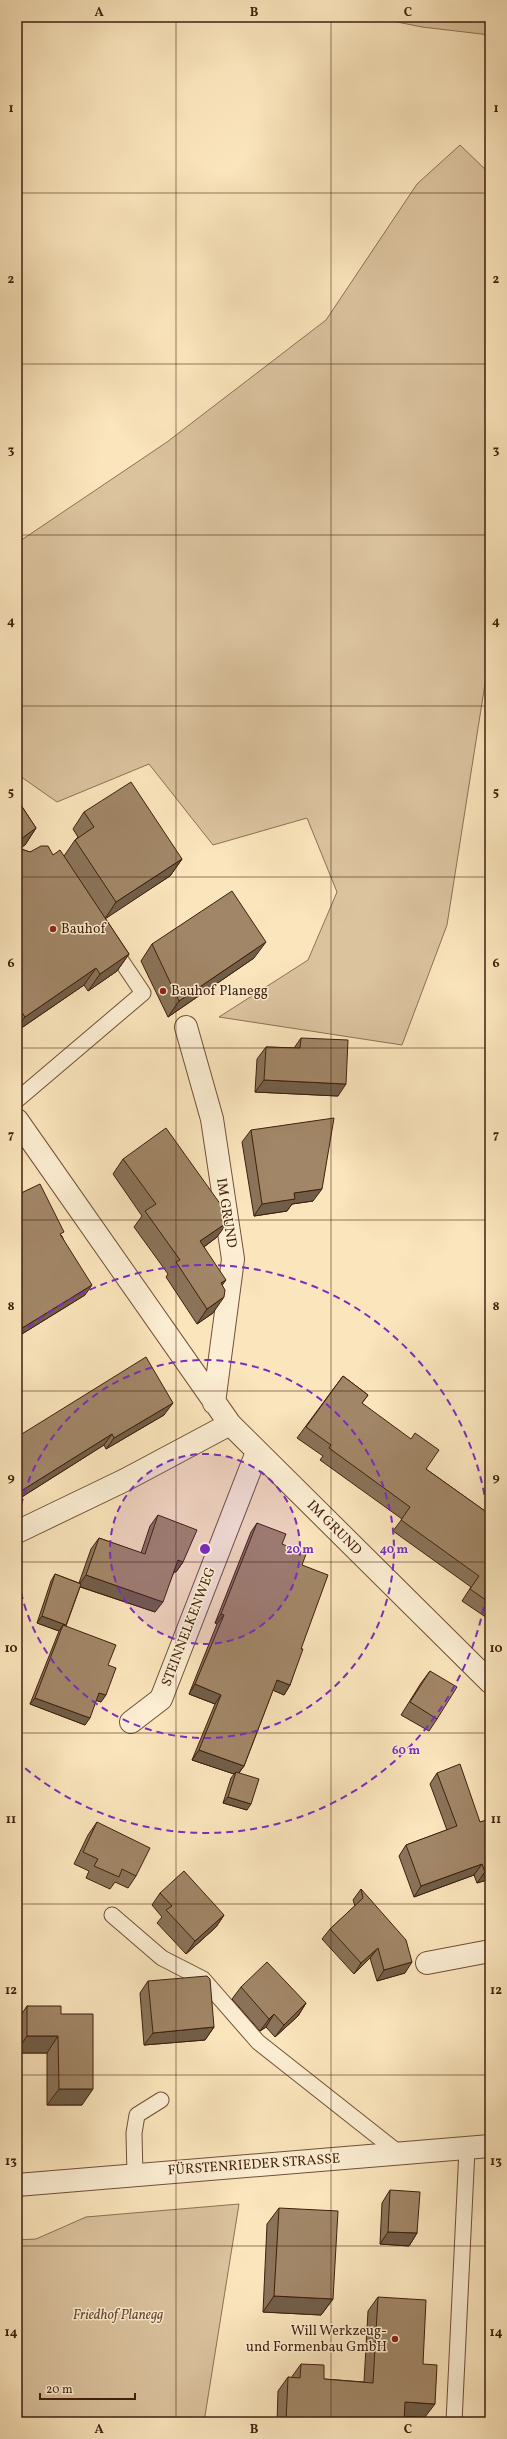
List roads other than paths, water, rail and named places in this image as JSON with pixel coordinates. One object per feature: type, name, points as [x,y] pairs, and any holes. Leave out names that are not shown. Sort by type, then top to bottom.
[{"type":"street","name":"IM GRUND","points":[[186,1027],[212,1119],[233,1259],[214,1403]]},
{"type":"street","name":"IM GRUND","points":[[17,1120],[230,1424],[490,1682]]},
{"type":"street","points":[[17,1532],[125,1480],[230,1424]]},
{"type":"street","name":"STEINNELKENWEG","points":[[131,1722],[162,1699],[257,1452]]},
{"type":"street","points":[[427,1963],[490,1951]]},
{"type":"street","name":"FÜRSTENRIEDER STRASSE","points":[[17,2185],[135,2174],[490,2146]]},
{"type":"lane","points":[[17,1100],[143,994],[104,934]]},
{"type":"lane","points":[[112,1915],[162,1958],[203,1979],[258,2042],[400,2154]]},
{"type":"lane","points":[[135,2174],[134,2133],[137,2115],[161,2100]]},
{"type":"lane","points":[[454,2422],[467,2149]]},
{"type":"place","name":"Bauhof","points":[[53,929]]},
{"type":"place","name":"Bauhof Planegg","points":[[163,991]]},
{"type":"place","name":"Will Werkzeug- und Formenbau GmbH","points":[[395,2339]]},
{"type":"park label","name":"Friedhof Planegg","points":[[118,2315]]}]
